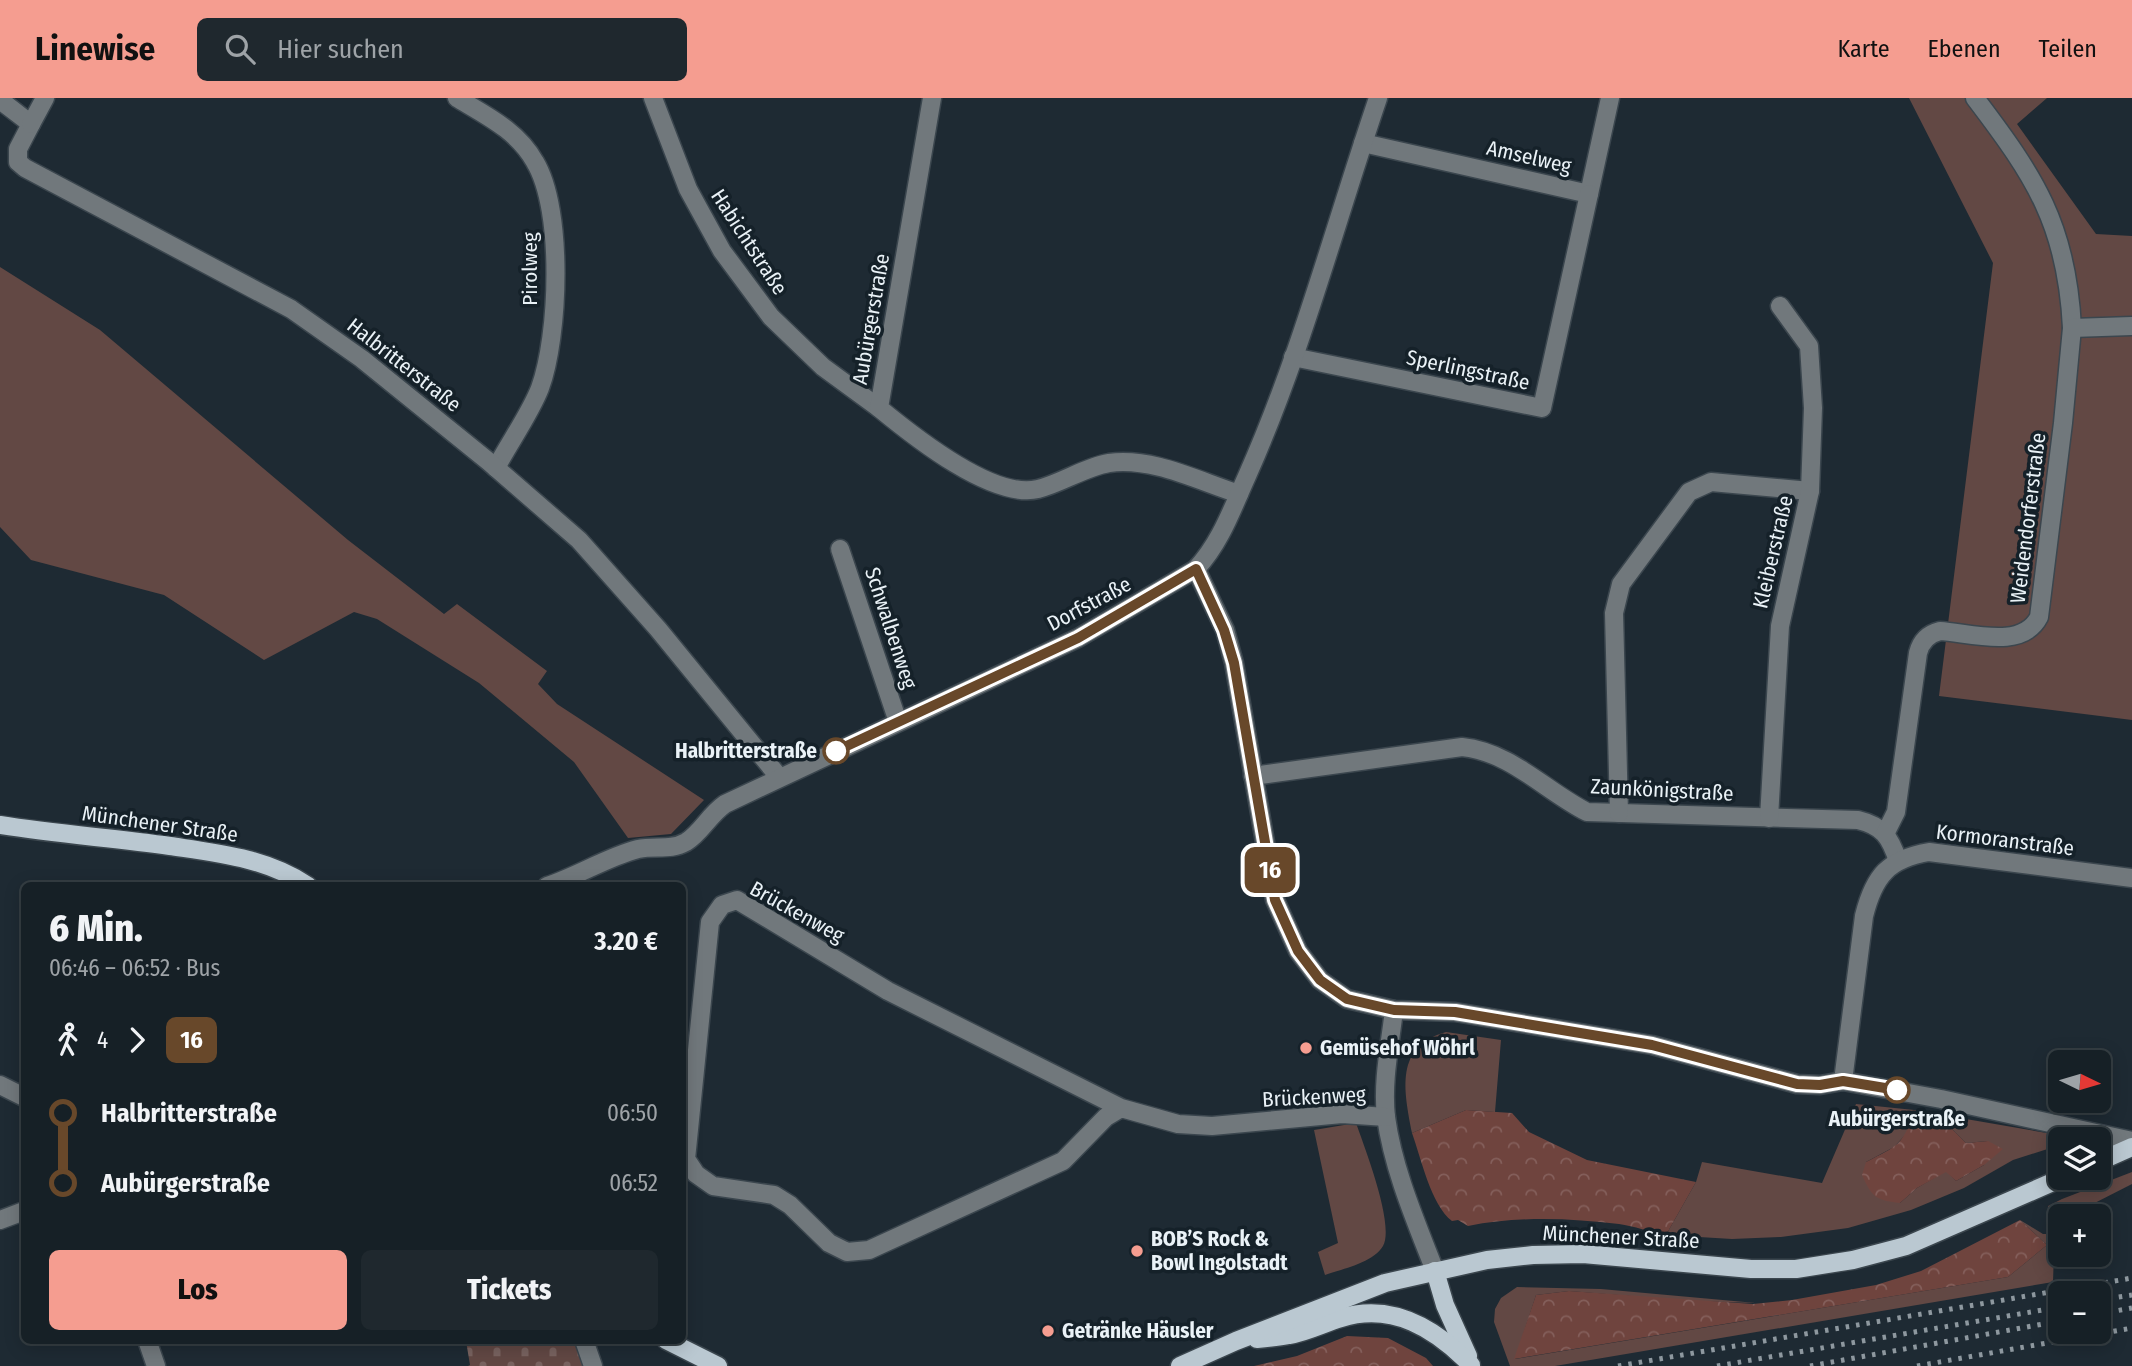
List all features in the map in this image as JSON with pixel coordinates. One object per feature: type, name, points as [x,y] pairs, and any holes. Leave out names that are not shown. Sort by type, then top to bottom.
[{"type":"main road","name":"Münchener Straße","points":[[0,825],[207,851],[270,866],[300,882]]},
{"type":"main road","points":[[2111,1156],[2132,1147]]},
{"type":"main road","name":"Münchener Straße","points":[[1180,1366],[1373,1287],[1487,1260],[1533,1255],[1583,1254],[1751,1269],[1796,1269],[1853,1260],[1906,1246],[2048,1184]]},
{"type":"main road","points":[[1435,1271],[1445,1305],[1472,1365]]},
{"type":"main road","points":[[1236,1341],[1291,1335],[1343,1317],[1387,1313],[1407,1318],[1431,1330],[1472,1365]]},
{"type":"main road","points":[[674,1344],[718,1366]]},
{"type":"street","name":"Halbritterstraße","points":[[45,98],[18,149],[18,162],[291,309],[362,359],[496,468],[579,540],[658,629],[779,777]]},
{"type":"street","name":"Pirolweg","points":[[457,98],[508,128],[536,162],[552,218],[556,264],[549,354],[539,390],[496,468]]},
{"type":"street","name":"Habichtstraße","points":[[653,98],[688,189],[722,251],[738,273],[771,317],[823,367],[879,408]]},
{"type":"street","name":"Aubürgerstraße","points":[[932,98],[879,408],[915,438],[960,466],[997,485],[1015,490],[1036,490],[1108,463],[1152,465],[1239,494]]},
{"type":"street","name":"Dorfstraße","points":[[557,882],[630,852],[665,849],[686,842],[715,811],[779,777],[1078,638],[1196,569],[1217,542],[1268,426],[1378,98]]},
{"type":"street","name":"Amselweg","points":[[1363,143],[1589,194],[1610,98]]},
{"type":"street","points":[[1975,98],[2028,170],[2052,219],[2067,273],[2072,328],[2132,326]]},
{"type":"street","points":[[0,100],[31,124]]},
{"type":"street","name":"Sperlingstraße","points":[[1293,357],[1542,408],[1589,194]]},
{"type":"street","name":"Kleiberstraße","points":[[1769,818],[1780,626],[1810,491],[1813,408],[1809,346],[1780,306]]},
{"type":"street","name":"Weidendorferstraße","points":[[1885,834],[1896,812],[1923,640],[1940,631],[2012,638],[2031,629],[2039,617],[2072,328]]},
{"type":"street","points":[[1619,813],[1614,613],[1620,584],[1689,492],[1711,482],[1810,491]]},
{"type":"street","name":"Schwalbenweg","points":[[840,549],[898,722]]},
{"type":"street","points":[[1196,569],[1224,630],[1234,663],[1275,900],[1298,951],[1320,980],[1347,999],[1394,1010],[1455,1012],[1652,1045],[1797,1084],[1820,1085],[1843,1081],[1954,1101],[2132,1142]]},
{"type":"street","name":"Zaunkönigstraße","points":[[1253,776],[1462,747],[1479,749],[1502,757],[1563,800],[1587,812],[1858,820],[1874,824],[1885,834]]},
{"type":"street","points":[[1843,1081],[1864,916],[1870,891],[1882,873],[1898,861],[1885,834]]},
{"type":"street","name":"Kormoranstraße","points":[[1898,861],[1929,852],[2132,878]]},
{"type":"street","name":"Brückenweg","points":[[1121,1108],[1106,1116],[1063,1161],[869,1250],[847,1252],[829,1243],[790,1205],[774,1195],[713,1186],[696,1174],[686,1159],[710,922],[722,905],[737,900],[888,991],[1121,1108],[1178,1124],[1212,1126],[1342,1114],[1386,1117]]},
{"type":"street","points":[[1394,1010],[1386,1078],[1386,1117],[1396,1161],[1435,1271]]},
{"type":"street","points":[[0,1084],[21,1095]]},
{"type":"street","points":[[0,1220],[21,1212]]},
{"type":"street","points":[[148,1344],[156,1366]]},
{"type":"street","points":[[585,1344],[593,1366]]},
{"type":"green space","points":[[1909,98],[2047,98],[2017,124],[2096,234],[2132,236],[2132,720],[1939,696],[1993,263]]},
{"type":"green space","points":[[0,267],[100,330],[348,540],[444,614],[457,604],[547,671],[538,684],[557,704],[704,800],[671,834],[628,838],[574,762],[479,683],[377,619],[354,612],[264,660],[164,595],[31,560],[0,527]]},
{"type":"green space","points":[[1446,1032],[1501,1040],[1495,1112],[1466,1110],[1412,1133],[1406,1086],[1410,1059],[1429,1039]]},
{"type":"green space","points":[[1856,1104],[1914,1110],[2048,1133],[2048,1149],[2013,1160],[1964,1188],[1911,1210],[1848,1228],[1781,1237],[1732,1239],[1666,1235],[1696,1182],[1702,1162],[1822,1183]],"holes":[[[1914,1110],[1951,1128],[1966,1143],[1988,1141],[1984,1165],[1956,1181],[1946,1171],[1917,1188],[1900,1203],[1866,1162],[1894,1147],[1907,1133]]]},
{"type":"green space","points":[[1466,1110],[1512,1113],[1529,1132],[1587,1160],[1696,1182],[1666,1235],[1625,1225],[1581,1220],[1524,1219],[1468,1226],[1458,1220],[1452,1221],[1432,1193],[1412,1133]]},
{"type":"green space","points":[[1914,1110],[1951,1128],[1966,1143],[1988,1141],[2003,1149],[1984,1165],[1956,1181],[1946,1172],[1917,1188],[1900,1203],[1880,1199],[1872,1193],[1862,1175],[1866,1162],[1903,1138]]},
{"type":"green space","points":[[1356,1123],[1377,1185],[1386,1236],[1383,1246],[1372,1257],[1357,1265],[1325,1275],[1318,1252],[1338,1243],[1314,1130]]},
{"type":"green space","points":[[2132,1172],[2132,1184],[2093,1204],[2052,1204],[2085,1190],[2111,1190],[2111,1180]]},
{"type":"green space","points":[[2020,1220],[2043,1234],[2048,1234],[2048,1267],[2054,1267],[2053,1281],[2048,1283],[1555,1366],[1510,1366],[1494,1322],[1495,1309],[1501,1298],[1517,1287],[1601,1289],[1756,1303],[1569,1291],[1536,1295],[1515,1359],[2008,1277],[2047,1245]]},
{"type":"green space","points":[[2020,1220],[2047,1245],[2008,1277],[1514,1359],[1536,1295],[1569,1291],[1753,1304],[1792,1300],[1876,1285],[1921,1271]]},
{"type":"green space","points":[[1347,1336],[1388,1338],[1426,1358],[1433,1366],[1254,1366],[1297,1356]]},
{"type":"green space","points":[[466,1344],[576,1344],[585,1366],[468,1366]]},
{"type":"railway","points":[[1618,1366],[2132,1278]]},
{"type":"railway","points":[[2111,1298],[2132,1295]]},
{"type":"railway","points":[[2111,1312],[2132,1308]]},
{"type":"railway","points":[[1717,1366],[2048,1309]]},
{"type":"railway","points":[[1810,1366],[2048,1323]]},
{"type":"railway","points":[[1917,1366],[2132,1328]]},
{"type":"bus line","name":"16","points":[[836,751],[1078,638],[1196,569],[1224,630],[1234,663],[1275,900],[1298,951],[1320,980],[1347,999],[1394,1010],[1455,1012],[1652,1045],[1797,1084],[1820,1085],[1843,1081],[1897,1090]]},
{"type":"place","name":"Halbritterstraße","points":[[836,751]]},
{"type":"place","name":"Gemüsehof Wöhrl","points":[[1306,1048]]},
{"type":"place","name":"Aubürgerstraße","points":[[1897,1090]]},
{"type":"place","name":"BOB’S Rock & Bowl Ingolstadt","points":[[1137,1251]]},
{"type":"place","name":"Getränke Häusler","points":[[1048,1331]]}]
